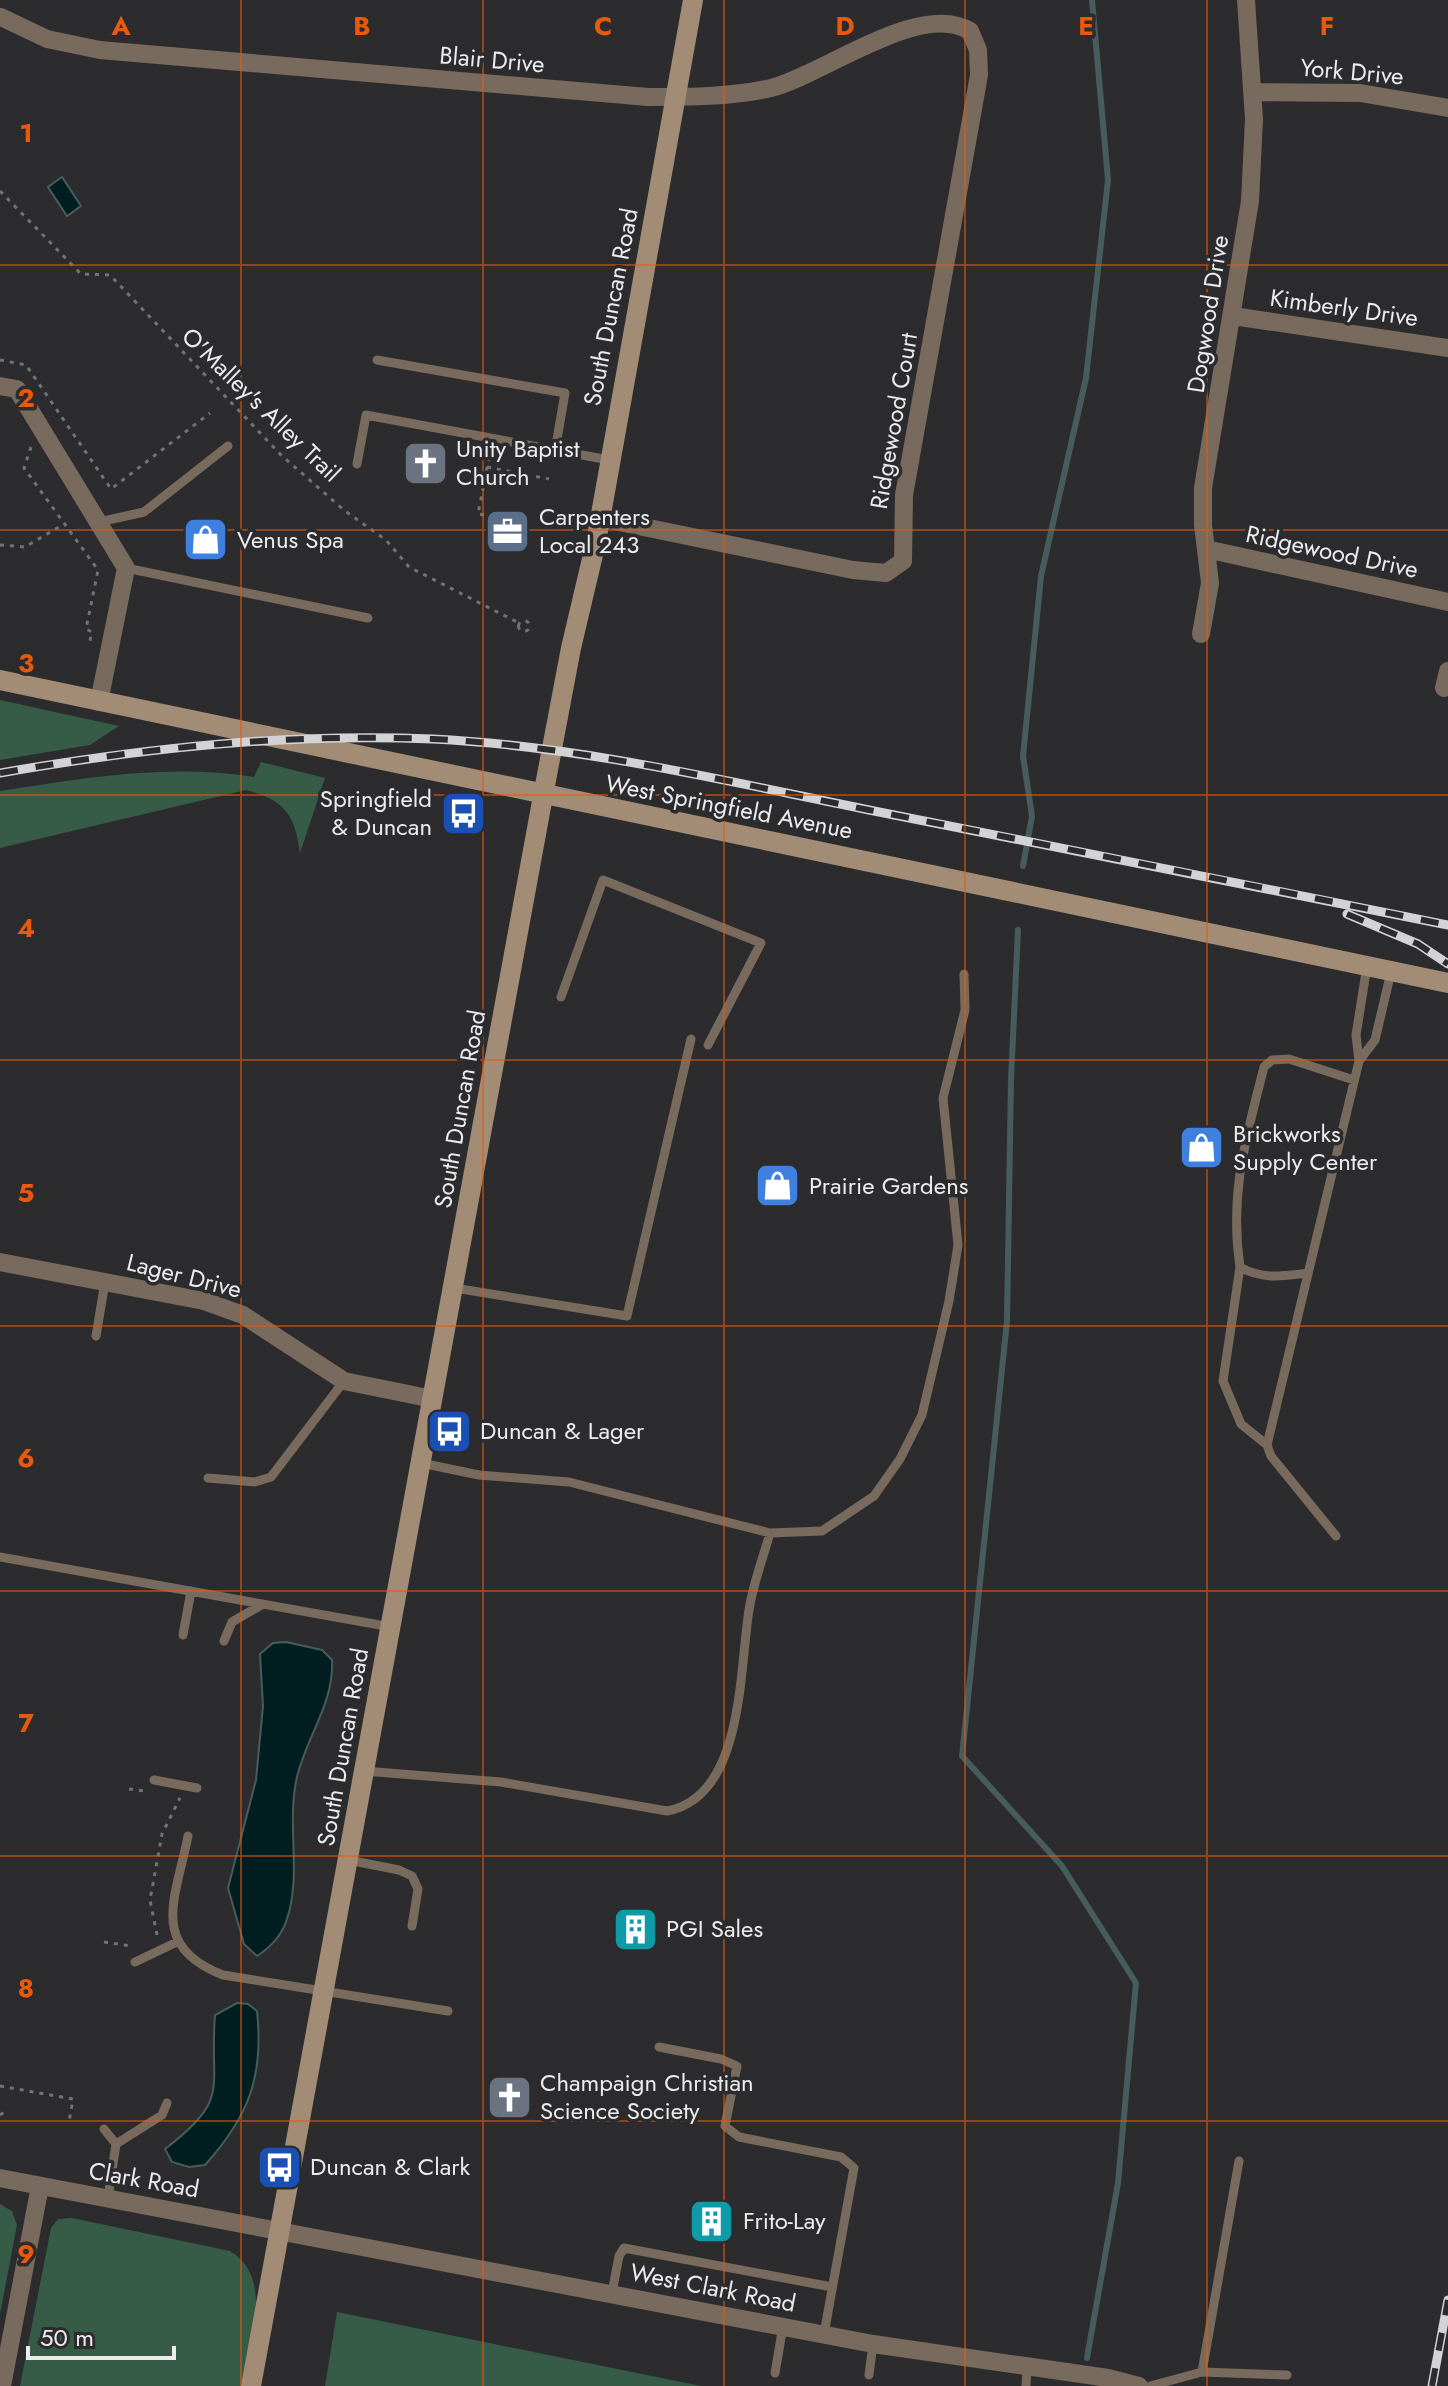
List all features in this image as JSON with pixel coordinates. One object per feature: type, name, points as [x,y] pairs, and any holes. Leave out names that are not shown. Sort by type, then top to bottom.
[{"type":"main road","name":"South Duncan Road","points":[[251,2386],[543,796],[600,518],[693,0]]},
{"type":"main road","name":"West Springfield Avenue","points":[[0,680],[1448,983]]},
{"type":"street","name":"Dogwood Drive","points":[[1201,634],[1210,583],[1203,488],[1250,201],[1252,92],[1246,0]]},
{"type":"street","name":"Blair Drive","points":[[1,17],[47,39],[100,50],[676,97],[770,88],[913,24],[955,23],[970,31]]},
{"type":"street","name":"Ridgewood Court","points":[[600,518],[853,570],[886,573],[903,561],[904,495],[977,88],[978,50],[970,31]]},
{"type":"street","name":"York Drive","points":[[1252,92],[1360,93],[1448,108]]},
{"type":"street","name":"Kimberly Drive","points":[[1233,316],[1448,348]]},
{"type":"street","points":[[0,386],[17,389],[126,568],[99,702]]},
{"type":"street","name":"Ridgewood Drive","points":[[1206,549],[1448,602]]},
{"type":"street","name":"Lager Drive","points":[[0,1262],[204,1301],[243,1315],[344,1381],[433,1399]]},
{"type":"street","name":"Clark Road","points":[[0,2178],[280,2229]]},
{"type":"street","points":[[2,2386],[40,2186]]},
{"type":"street","name":"West Clark Road","points":[[280,2229],[824,2334],[1026,2377],[1108,2378],[1139,2386]]},
{"type":"lane","points":[[377,360],[565,393],[555,451]]},
{"type":"lane","points":[[357,464],[366,415],[609,460]]},
{"type":"lane","points":[[96,523],[144,512],[228,446]]},
{"type":"lane","points":[[126,568],[368,618]]},
{"type":"lane","points":[[561,997],[603,880],[761,943],[708,1045]]},
{"type":"lane","points":[[1267,1445],[1359,1061],[1356,1035],[1367,966]]},
{"type":"lane","points":[[1359,1061],[1375,1040],[1391,972]]},
{"type":"lane","points":[[421,1463],[479,1475],[569,1482],[770,1533],[822,1531],[874,1496],[900,1459],[922,1415],[958,1245],[943,1098],[965,1010],[964,974]]},
{"type":"lane","points":[[454,1288],[627,1316],[691,1039]]},
{"type":"lane","points":[[1336,1536],[1271,1456],[1267,1445],[1241,1424],[1223,1381],[1240,1267],[1234,1201],[1264,1067],[1272,1060],[1289,1059],[1354,1080]]},
{"type":"lane","points":[[1240,1267],[1252,1274],[1274,1277],[1308,1273]]},
{"type":"lane","points":[[96,1336],[105,1282]]},
{"type":"lane","points":[[208,1478],[255,1482],[271,1477],[344,1381]]},
{"type":"lane","points":[[364,1771],[501,1782],[667,1811],[687,1807],[707,1791],[725,1754],[733,1726],[749,1608],[770,1533]]},
{"type":"lane","points":[[0,1557],[391,1627]]},
{"type":"lane","points":[[183,1635],[191,1591]]},
{"type":"lane","points":[[224,1641],[232,1622],[263,1604]]},
{"type":"lane","points":[[154,1780],[197,1788]]},
{"type":"lane","points":[[188,1836],[172,1923],[177,1942],[194,1960],[223,1975],[324,1994],[448,2011]]},
{"type":"lane","points":[[348,1860],[412,1876],[418,1889],[412,1926]]},
{"type":"lane","points":[[135,1962],[177,1942]]},
{"type":"lane","points":[[659,2047],[721,2059],[737,2066],[725,2126],[739,2137],[841,2157],[854,2168],[824,2334]]},
{"type":"lane","points":[[116,2144],[162,2115],[167,2103]]},
{"type":"lane","points":[[104,2129],[116,2144],[108,2198]]},
{"type":"lane","points":[[1202,2372],[1239,2161]]},
{"type":"lane","points":[[612,2293],[619,2256],[624,2248],[832,2287]]},
{"type":"lane","points":[[775,2373],[783,2326]]},
{"type":"lane","points":[[869,2375],[873,2344]]},
{"type":"lane","points":[[1150,2386],[1202,2372],[1287,2375]]},
{"type":"path","name":"O'Malley's Alley Trail","points":[[0,191],[81,274],[110,275],[281,455],[345,511],[386,540],[409,567],[519,623]]},
{"type":"path","points":[[0,360],[26,365],[111,489],[210,413]]},
{"type":"path","points":[[24,436],[31,448],[24,468],[98,570],[86,629],[92,632],[89,645]]},
{"type":"path","points":[[484,515],[478,514],[490,450]]},
{"type":"path","points":[[487,467],[549,479]]},
{"type":"path","points":[[519,487],[522,474]]},
{"type":"path","points":[[0,545],[25,547],[64,524]]},
{"type":"path","points":[[129,1789],[155,1793]]},
{"type":"path","points":[[153,1943],[157,1935],[150,1908],[160,1844],[180,1797],[167,1795]]},
{"type":"path","points":[[104,1942],[140,1948]]},
{"type":"path","points":[[0,2086],[73,2099],[69,2122]]},
{"type":"path","points":[[0,2115],[6,2111]]},
{"type":"green space","points":[[0,700],[119,726],[90,745],[0,760]]},
{"type":"green space","points":[[261,762],[325,778],[300,853],[295,828],[285,811],[270,799],[246,790],[0,848],[0,791],[95,777],[159,772],[191,771],[254,777]]},
{"type":"green space","points":[[0,2204],[12,2211],[17,2225],[0,2314]]},
{"type":"green space","points":[[72,2218],[230,2251],[244,2263],[256,2295],[253,2332],[241,2386],[20,2386],[51,2228],[58,2219]]},
{"type":"green space","points":[[337,2312],[701,2386],[325,2386]]},
{"type":"water","points":[[62,177],[81,206],[67,216],[48,187]]},
{"type":"water","points":[[286,1642],[322,1650],[332,1660],[331,1676],[329,1691],[297,1777],[293,1812],[293,1884],[287,1919],[275,1940],[257,1956],[244,1944],[228,1888],[256,1780],[263,1706],[260,1654],[273,1643]]},
{"type":"water","points":[[237,2003],[248,2004],[257,2011],[259,2034],[255,2075],[243,2112],[205,2165],[189,2167],[172,2162],[165,2149],[200,2117],[213,2091],[215,2015]]},
{"type":"waterway","points":[[1023,866],[1032,816],[1023,756],[1041,576],[1086,378],[1108,180],[1092,0]]},
{"type":"waterway","points":[[1018,930],[1011,1080],[1007,1321],[962,1756],[1062,1866],[1136,1983],[1118,2183],[1087,2358]]},
{"type":"railway","points":[[0,773],[108,756],[215,744],[324,738],[488,743],[652,766],[1448,925]]},
{"type":"railway","points":[[1347,914],[1418,944],[1448,964]]},
{"type":"railway","points":[[1432,2386],[1448,2300]]},
{"type":"place","name":"Unity Baptist Church","points":[[425,463]]},
{"type":"place","name":"Carpenters Local 243","points":[[508,531]]},
{"type":"place","name":"Venus Spa","points":[[206,540]]},
{"type":"place","name":"Springfield & Duncan","points":[[463,813]]},
{"type":"place","name":"Brickworks Supply Center","points":[[1202,1148]]},
{"type":"place","name":"Prairie Gardens","points":[[778,1186]]},
{"type":"place","name":"Duncan & Lager","points":[[449,1431]]},
{"type":"place","name":"PGI Sales","points":[[635,1929]]},
{"type":"place","name":"Champaign Christian Science Society","points":[[509,2097]]},
{"type":"place","name":"Duncan & Clark","points":[[279,2167]]},
{"type":"place","name":"Frito-Lay","points":[[712,2221]]}]
